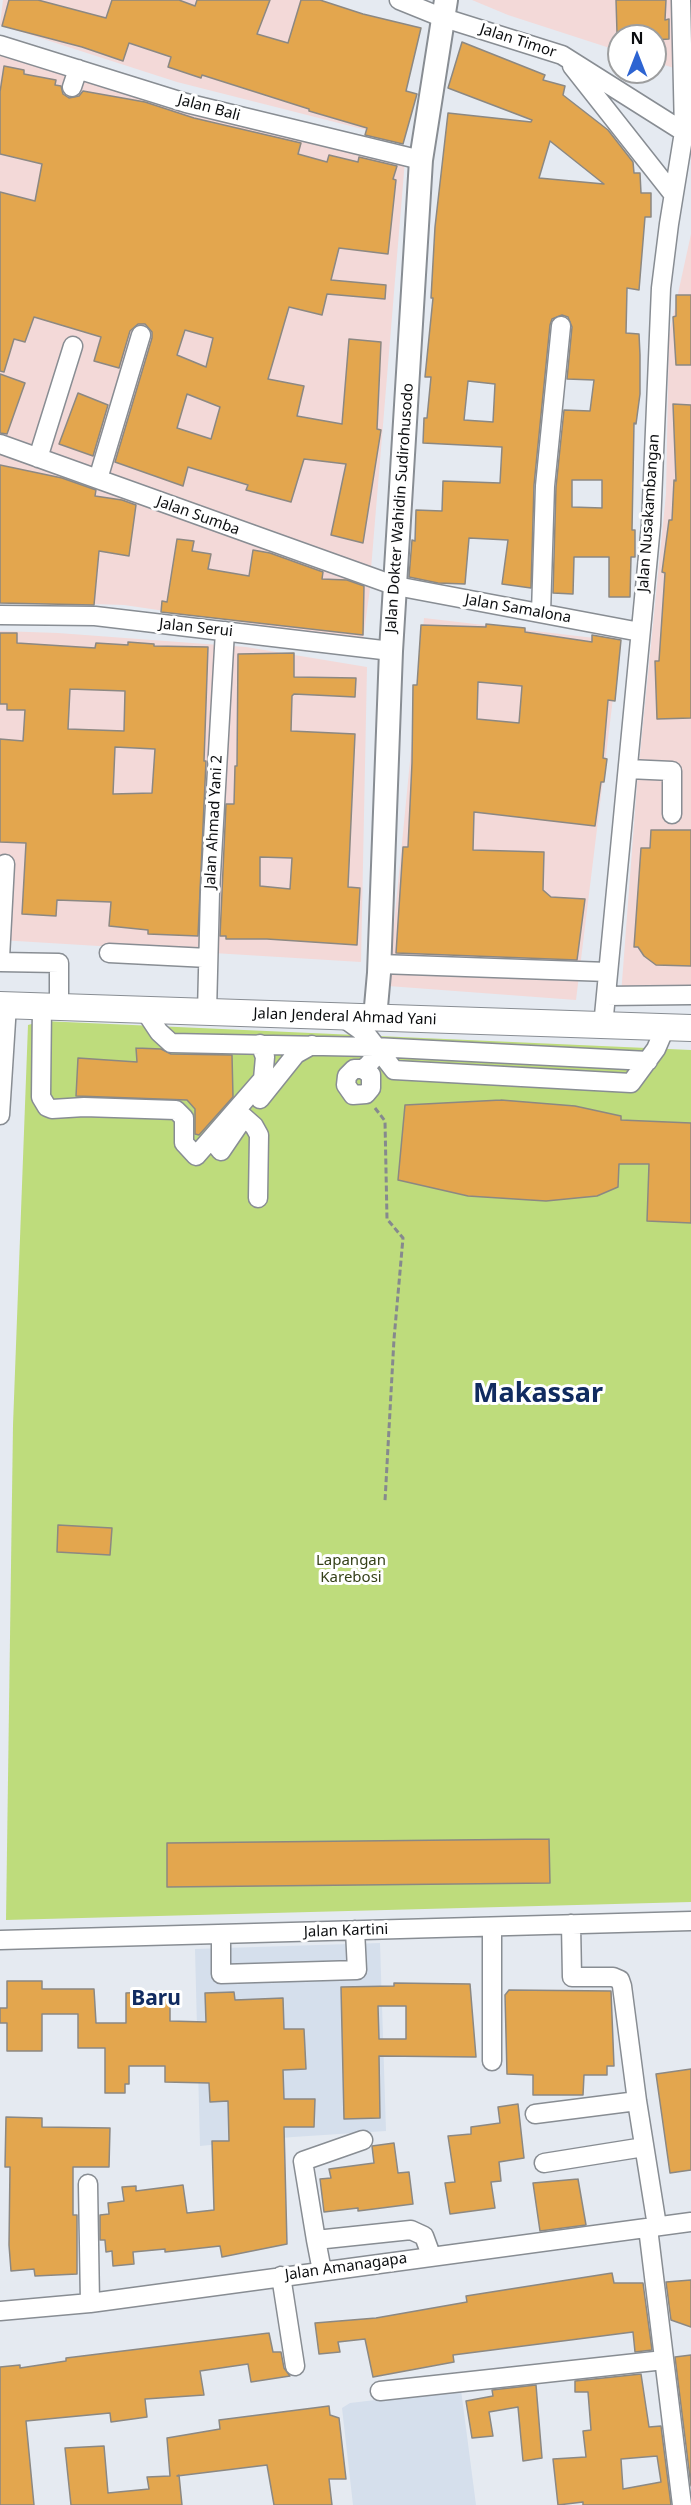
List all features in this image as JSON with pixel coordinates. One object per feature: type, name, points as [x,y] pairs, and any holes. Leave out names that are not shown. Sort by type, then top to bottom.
[{"type":"highway","name":"Jalan Jenderal Ahmad Yani","points":[[3,1005],[691,1028]]},
{"type":"main road","name":"Jalan Dokter Wahidin Sudirohusodo","points":[[375,1018],[380,964],[392,651],[421,160],[443,8]]},
{"type":"street","name":"Jalan Timor","points":[[399,0],[443,8],[562,55],[688,132]]},
{"type":"street","name":"Jalan Nusakambangan","points":[[603,1026],[651,525],[661,288],[688,132],[681,0]]},
{"type":"street","name":"Jalan Bali","points":[[0,45],[186,103],[421,160]]},
{"type":"street","points":[[562,55],[680,186]]},
{"type":"street","points":[[72,87],[78,69]]},
{"type":"street","points":[[541,613],[545,486],[561,326]]},
{"type":"street","points":[[98,479],[141,335]]},
{"type":"street","points":[[38,458],[73,346]]},
{"type":"street","name":"Jalan Sumba","points":[[0,444],[396,586]]},
{"type":"street","name":"Jalan Samalona","points":[[396,586],[640,632]]},
{"type":"street","name":"Jalan Serui","points":[[0,615],[95,616],[392,651]]},
{"type":"street","name":"Jalan Ahmad Yani 2","points":[[207,1012],[225,631]]},
{"type":"street","points":[[628,769],[672,771],[672,814]]},
{"type":"street","points":[[5,864],[0,960],[59,963],[50,1006],[41,1096],[47,1107],[52,1109],[84,1107],[176,1110],[184,1118],[184,1143],[196,1156],[274,1083],[296,1054],[312,1045]]},
{"type":"street","points":[[109,953],[208,958]]},
{"type":"street","points":[[380,964],[608,972]]},
{"type":"street","points":[[606,996],[691,995]]},
{"type":"street","points":[[0,1115],[3,1005]]},
{"type":"street","points":[[145,1011],[159,1032],[171,1043],[374,1047],[648,1061]]},
{"type":"street","points":[[342,1017],[367,1035],[394,1070]]},
{"type":"street","points":[[367,1072],[373,1084],[366,1094],[353,1095],[345,1085],[350,1072],[367,1072],[377,1069],[631,1083],[656,1049],[665,1028]]},
{"type":"street","points":[[240,1114],[263,1079],[265,1057],[260,1044]]},
{"type":"street","points":[[367,1072],[373,1059],[374,1047]]},
{"type":"street","points":[[240,1114],[254,1126],[259,1135],[258,1198]]},
{"type":"street","name":"Jalan Kartini","points":[[0,1940],[691,1921]]},
{"type":"street","points":[[571,1924],[572,1977],[613,1977],[620,1980],[644,2148],[664,2360],[682,2505]]},
{"type":"street","points":[[492,1927],[492,2061]]},
{"type":"street","points":[[221,1934],[221,1974],[357,1970],[355,1930]]},
{"type":"street","points":[[535,2115],[637,2101]]},
{"type":"street","points":[[322,2271],[303,2162],[363,2140]]},
{"type":"street","points":[[544,2163],[644,2148]]},
{"type":"street","points":[[88,2184],[90,2303]]},
{"type":"street","name":"Jalan Amanagapa","points":[[0,2311],[90,2303],[430,2255],[691,2222]]},
{"type":"street","points":[[316,2240],[411,2230],[424,2236],[430,2255]]},
{"type":"street","points":[[281,2276],[295,2366]]},
{"type":"street","points":[[380,2391],[664,2360]]},
{"type":"path","points":[[366,1094],[385,1121],[387,1219],[403,1238],[394,1339],[385,1501]]},
{"type":"shaded area","points":[[3,0],[315,0],[394,137],[177,82],[0,25]]},
{"type":"shaded area","points":[[472,0],[676,0],[677,69],[667,66],[667,24],[607,24],[607,47],[508,15]]},
{"type":"shaded area","points":[[0,50],[405,160],[371,569],[0,435]]},
{"type":"shaded area","points":[[691,234],[691,988],[621,995],[637,784],[666,494],[669,335]]},
{"type":"shaded area","points":[[0,451],[370,588],[363,640],[124,605],[0,601]]},
{"type":"shaded area","points":[[424,618],[620,641],[576,1000],[388,986]]},
{"type":"shaded area","points":[[0,631],[246,647],[367,667],[361,962],[0,940]]},
{"type":"shaded area","points":[[380,1943],[386,2131],[200,2146],[195,1949]]},
{"type":"shaded area","points":[[461,2390],[476,2505],[353,2505],[342,2408],[350,2403]]},
{"type":"green space","name":"Lapangan Karebosi","points":[[43,1021],[691,1050],[691,1902],[6,1920],[13,1425],[28,1025]]},
{"type":"building","points":[[9,0],[38,0],[106,18],[112,0],[179,0],[195,6],[197,0],[270,0],[257,34],[288,43],[301,0],[320,0],[363,14],[421,28],[406,91],[417,94],[403,144],[365,135],[367,128],[202,75],[201,78],[168,67],[171,57],[129,43],[123,61],[82,47],[2,26]]},
{"type":"building","points":[[616,0],[666,0],[665,20],[669,19],[669,39],[667,39],[667,24],[617,24]]},
{"type":"building","points":[[462,42],[545,75],[543,80],[565,86],[563,95],[608,130],[633,162],[634,173],[640,173],[641,193],[651,193],[651,217],[645,217],[639,290],[627,288],[626,333],[639,334],[640,355],[640,394],[636,424],[634,423],[632,530],[635,530],[635,557],[631,557],[630,597],[609,597],[609,557],[574,557],[573,594],[553,593],[556,487],[564,410],[590,411],[594,380],[567,379],[572,327],[568,317],[562,315],[552,319],[550,325],[534,485],[531,588],[502,584],[508,540],[469,538],[465,584],[438,583],[409,577],[412,540],[415,541],[416,510],[442,511],[443,481],[500,483],[502,447],[423,443],[424,418],[427,418],[431,377],[425,377],[433,298],[431,298],[435,227],[448,113],[531,122],[532,120],[448,88]],"holes":[[[550,141],[604,184],[539,178]],[[468,381],[495,384],[493,422],[464,420]],[[572,480],[602,480],[602,508],[572,507]]]},
{"type":"building","points":[[4,66],[24,70],[24,74],[56,80],[55,85],[61,86],[63,94],[69,98],[79,96],[83,91],[145,102],[194,118],[301,143],[298,154],[327,162],[329,155],[358,162],[359,157],[397,166],[393,179],[396,180],[388,254],[339,248],[331,280],[386,285],[385,299],[327,294],[322,315],[289,307],[268,379],[304,386],[297,416],[342,424],[349,339],[381,342],[377,429],[381,430],[363,543],[331,535],[346,464],[304,459],[291,502],[246,490],[248,485],[188,467],[183,486],[115,462],[152,338],[152,332],[145,324],[138,324],[130,331],[119,368],[94,361],[101,337],[34,317],[25,342],[14,339],[4,372],[0,371],[0,192],[35,201],[42,164],[0,154],[0,92]],"holes":[[[185,330],[213,338],[206,367],[177,355]],[[187,394],[220,407],[211,439],[177,428]]]},
{"type":"building","points":[[676,295],[691,295],[691,365],[676,365],[673,317],[676,316]]},
{"type":"building","points":[[0,374],[25,383],[7,434],[0,433]]},
{"type":"building","points":[[78,393],[108,405],[93,456],[59,444]]},
{"type":"building","points":[[673,404],[691,405],[691,718],[657,719],[655,661],[659,661],[665,573],[662,572],[669,520],[672,520],[674,480],[676,481]]},
{"type":"building","points":[[0,465],[62,478],[96,490],[95,496],[122,500],[136,505],[129,556],[99,551],[94,605],[0,603]]},
{"type":"building","points":[[177,539],[194,541],[192,551],[211,554],[208,569],[249,576],[253,550],[270,553],[323,572],[322,579],[347,580],[364,586],[363,635],[161,612],[162,601],[167,602]]},
{"type":"building","points":[[486,624],[525,628],[525,632],[592,642],[592,635],[621,640],[615,701],[608,700],[603,758],[607,759],[604,782],[601,782],[595,826],[474,812],[473,850],[544,852],[543,890],[551,897],[585,899],[577,960],[396,953],[403,847],[408,847],[413,685],[417,685],[421,625],[486,627]],"holes":[[[478,682],[522,686],[519,723],[477,719]]]},
{"type":"building","points":[[0,633],[17,633],[17,643],[95,648],[96,643],[128,645],[128,642],[154,644],[154,646],[208,647],[204,761],[206,761],[198,936],[148,934],[148,930],[109,926],[111,902],[57,900],[56,916],[22,914],[26,843],[0,842],[0,739],[23,741],[25,710],[7,710],[7,704],[0,704]],"holes":[[[70,689],[125,691],[124,731],[68,729]],[[115,747],[155,749],[152,793],[113,794]]]},
{"type":"building","points":[[294,653],[294,677],[356,678],[355,697],[294,694],[292,696],[291,731],[355,734],[348,887],[360,888],[357,945],[267,939],[226,939],[226,936],[220,936],[226,804],[234,804],[235,766],[237,766],[238,654]],"holes":[[[260,857],[292,858],[290,889],[260,886]]]},
{"type":"building","points":[[651,830],[691,830],[691,966],[656,965],[644,956],[638,947],[634,947],[641,848],[650,848]]},
{"type":"building","points":[[136,1048],[161,1049],[171,1054],[232,1055],[233,1097],[199,1135],[195,1134],[195,1109],[187,1100],[76,1096],[78,1058],[137,1062]]},
{"type":"building","points":[[501,1100],[575,1106],[621,1116],[621,1120],[691,1123],[691,1223],[647,1221],[649,1164],[619,1164],[618,1187],[597,1196],[546,1201],[468,1196],[398,1180],[405,1105]]},
{"type":"building","points":[[58,1525],[112,1528],[110,1555],[57,1552]]},
{"type":"building","points":[[549,1839],[550,1883],[167,1887],[167,1843]]},
{"type":"building","points":[[7,1981],[42,1981],[42,1989],[94,1989],[96,2023],[126,2023],[126,1993],[170,1991],[170,2021],[206,2022],[205,1993],[234,1992],[235,2000],[283,1998],[284,2029],[304,2029],[306,2069],[283,2070],[284,2099],[315,2099],[314,2127],[284,2127],[287,2244],[222,2257],[220,2246],[165,2252],[165,2249],[133,2252],[134,2264],[113,2266],[112,2251],[106,2252],[105,2240],[100,2240],[100,2215],[109,2214],[108,2203],[124,2201],[122,2187],[136,2186],[136,2191],[183,2185],[187,2213],[214,2210],[212,2141],[229,2141],[228,2101],[210,2102],[209,2083],[165,2082],[165,2066],[129,2066],[129,2084],[125,2084],[125,2093],[105,2093],[105,2048],[78,2048],[78,2014],[42,2014],[42,2051],[7,2051],[7,2023],[0,2023],[0,2008],[7,2008]]},
{"type":"building","points":[[394,1983],[470,1984],[476,2057],[379,2056],[380,2118],[344,2119],[341,1987],[394,1986]],"holes":[[[378,2006],[406,2006],[406,2039],[379,2039]]]},
{"type":"building","points":[[509,1990],[611,1991],[614,2066],[607,2066],[607,2075],[584,2075],[583,2095],[533,2095],[533,2075],[507,2074],[505,1995]]},
{"type":"building","points":[[691,2069],[691,2170],[670,2173],[656,2074]]},
{"type":"building","points":[[518,2104],[524,2158],[499,2162],[501,2181],[491,2182],[495,2208],[450,2214],[445,2183],[455,2182],[448,2136],[471,2134],[471,2127],[500,2123],[498,2107]]},
{"type":"building","points":[[6,2117],[42,2118],[42,2127],[110,2128],[109,2167],[73,2167],[73,2215],[77,2215],[77,2274],[35,2276],[34,2269],[11,2271],[10,2167],[5,2167]]},
{"type":"building","points":[[394,2143],[398,2173],[409,2172],[413,2204],[358,2211],[358,2208],[324,2212],[320,2179],[331,2178],[329,2169],[374,2163],[372,2146]]},
{"type":"building","points":[[578,2179],[586,2225],[540,2231],[533,2183]]},
{"type":"building","points":[[612,2273],[614,2283],[643,2283],[652,2350],[635,2352],[633,2332],[453,2355],[454,2362],[373,2377],[365,2339],[338,2342],[340,2352],[319,2354],[315,2323],[376,2318],[467,2302],[466,2296]]},
{"type":"building","points":[[691,2280],[691,2327],[671,2320],[666,2282]]},
{"type":"building","points":[[269,2333],[273,2352],[281,2352],[284,2368],[290,2376],[251,2382],[248,2364],[200,2371],[204,2395],[145,2399],[147,2417],[111,2422],[110,2413],[26,2421],[34,2505],[0,2505],[0,2367],[20,2365],[20,2368],[66,2361],[66,2358]]},
{"type":"building","points":[[691,2355],[691,2486],[675,2357]]},
{"type":"building","points":[[641,2374],[649,2427],[661,2426],[671,2505],[583,2505],[583,2502],[558,2505],[553,2459],[586,2457],[583,2431],[591,2430],[588,2392],[575,2392],[575,2381]],"holes":[[[657,2456],[661,2482],[623,2489],[621,2459]]]},
{"type":"building","points":[[536,2385],[542,2458],[523,2461],[518,2407],[489,2412],[493,2436],[472,2438],[466,2401],[493,2396],[492,2390]]},
{"type":"building","points":[[329,2406],[330,2415],[339,2418],[346,2479],[329,2479],[332,2505],[274,2505],[267,2465],[179,2476],[182,2505],[71,2505],[65,2448],[104,2446],[108,2493],[149,2489],[147,2477],[170,2476],[167,2438],[220,2429],[219,2420]]},
{"type":"district","name":"Makassar","points":[[538,1394]]},
{"type":"district","name":"Baru","points":[[156,1999]]}]
